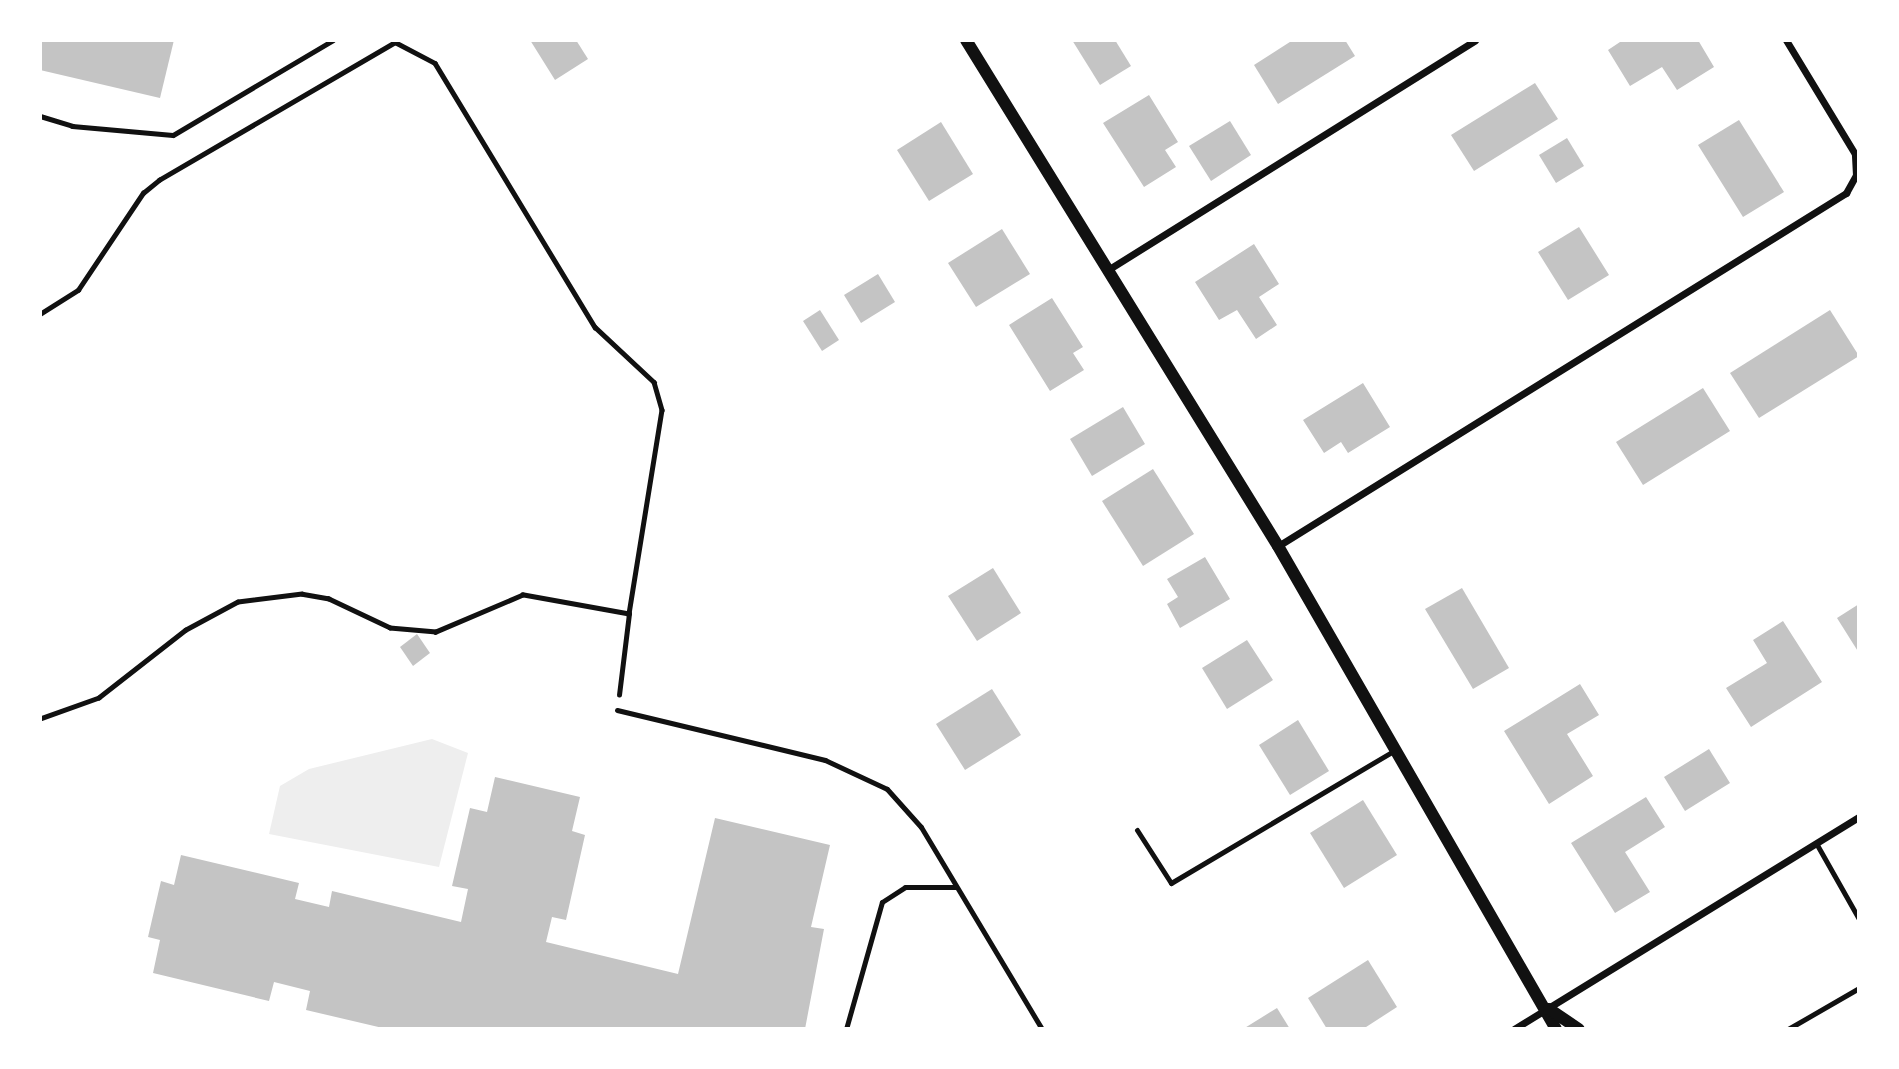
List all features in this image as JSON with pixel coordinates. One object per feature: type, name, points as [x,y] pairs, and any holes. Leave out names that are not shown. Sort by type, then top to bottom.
[{"type":"street","points":[[966,40],[1278,546],[1549,1009],[1556,1029]]},
{"type":"street","points":[[1106,271],[1475,40]]},
{"type":"street","points":[[1278,546],[1846,193],[1856,175],[1855,154],[1786,40]]},
{"type":"street","points":[[1514,1029],[1859,817]]},
{"type":"street","points":[[1549,1009],[1579,1029]]},
{"type":"lane","points":[[40,116],[72,126],[173,135],[333,40]]},
{"type":"lane","points":[[617,710],[825,760],[887,789],[921,827],[1042,1029]]},
{"type":"lane","points":[[1137,830],[1171,883],[1396,749]]},
{"type":"lane","points":[[1816,843],[1859,919]]},
{"type":"lane","points":[[846,1029],[882,902],[905,887],[956,887]]},
{"type":"lane","points":[[1788,1029],[1859,988]]},
{"type":"path","points":[[40,314],[78,290],[143,193],[159,180],[385,45],[422,52],[595,327],[654,382],[662,410],[629,614],[617,710]]},
{"type":"path","points":[[40,719],[99,698],[186,630],[238,602],[302,594],[329,599],[390,628],[436,632],[523,595],[629,614]]},
{"type":"shaded area","points":[[432,739],[468,753],[439,867],[269,834],[280,786],[309,769]]},
{"type":"building","points":[[40,40],[174,40],[160,98],[40,70]]},
{"type":"building","points":[[530,40],[576,40],[588,59],[555,80]]},
{"type":"building","points":[[1072,40],[1115,40],[1131,66],[1100,85]]},
{"type":"building","points":[[1293,40],[1345,40],[1355,56],[1278,104],[1254,65]]},
{"type":"building","points":[[1623,40],[1698,40],[1714,67],[1677,90],[1662,67],[1630,86],[1608,50]]},
{"type":"building","points":[[1535,83],[1558,119],[1474,171],[1451,135]]},
{"type":"building","points":[[1149,95],[1178,142],[1165,150],[1176,167],[1144,187],[1103,123]]},
{"type":"building","points":[[1739,120],[1784,192],[1743,217],[1698,145]]},
{"type":"building","points":[[1230,121],[1251,155],[1211,181],[1189,146]]},
{"type":"building","points":[[941,122],[973,174],[929,201],[897,150]]},
{"type":"building","points":[[1567,138],[1584,166],[1556,183],[1539,155]]},
{"type":"building","points":[[1579,227],[1609,275],[1568,300],[1538,252]]},
{"type":"building","points":[[1002,229],[1030,274],[976,307],[948,263]]},
{"type":"building","points":[[1254,244],[1279,284],[1259,297],[1277,325],[1256,339],[1237,310],[1219,320],[1195,282]]},
{"type":"building","points":[[878,274],[895,302],[861,323],[844,295]]},
{"type":"building","points":[[1052,298],[1083,347],[1073,353],[1084,370],[1050,391],[1009,325]]},
{"type":"building","points":[[820,310],[839,340],[822,351],[803,321]]},
{"type":"building","points":[[1830,310],[1859,356],[1759,418],[1730,373]]},
{"type":"building","points":[[1363,383],[1390,427],[1348,453],[1341,442],[1324,453],[1303,420]]},
{"type":"building","points":[[1703,388],[1730,431],[1643,485],[1616,442]]},
{"type":"building","points":[[1123,407],[1145,444],[1092,476],[1070,439]]},
{"type":"building","points":[[1153,469],[1194,534],[1143,566],[1102,501]]},
{"type":"building","points":[[1205,557],[1230,599],[1180,628],[1167,604],[1178,597],[1167,579]]},
{"type":"building","points":[[993,568],[1021,613],[977,641],[948,596]]},
{"type":"building","points":[[1462,588],[1509,668],[1473,689],[1425,609]]},
{"type":"building","points":[[1859,604],[1859,653],[1837,618]]},
{"type":"building","points":[[1783,621],[1822,682],[1751,727],[1726,688],[1767,663],[1753,640]]},
{"type":"building","points":[[417,634],[430,653],[413,666],[400,647]]},
{"type":"building","points":[[1247,640],[1273,680],[1227,709],[1202,668]]},
{"type":"building","points":[[1580,684],[1599,715],[1567,734],[1593,776],[1549,804],[1504,731]]},
{"type":"building","points":[[992,689],[1021,735],[965,770],[936,724]]},
{"type":"building","points":[[1298,720],[1329,771],[1290,795],[1259,745]]},
{"type":"building","points":[[1709,749],[1730,783],[1685,811],[1664,777]]},
{"type":"building","points":[[495,777],[580,797],[572,831],[585,835],[566,920],[552,917],[546,942],[678,974],[715,818],[830,845],[811,927],[824,929],[805,1029],[387,1029],[306,1010],[310,991],[274,982],[269,1001],[153,973],[160,940],[148,937],[161,881],[174,885],[181,855],[299,883],[295,899],[329,907],[332,891],[461,922],[468,889],[452,886],[470,808],[487,812]]},
{"type":"building","points":[[1646,797],[1665,827],[1625,852],[1650,892],[1615,913],[1571,843]]},
{"type":"building","points":[[1363,800],[1397,855],[1344,888],[1310,833]]},
{"type":"building","points":[[1368,960],[1397,1007],[1363,1029],[1327,1029],[1308,998]]},
{"type":"building","points":[[1277,1008],[1290,1029],[1243,1029]]}]
